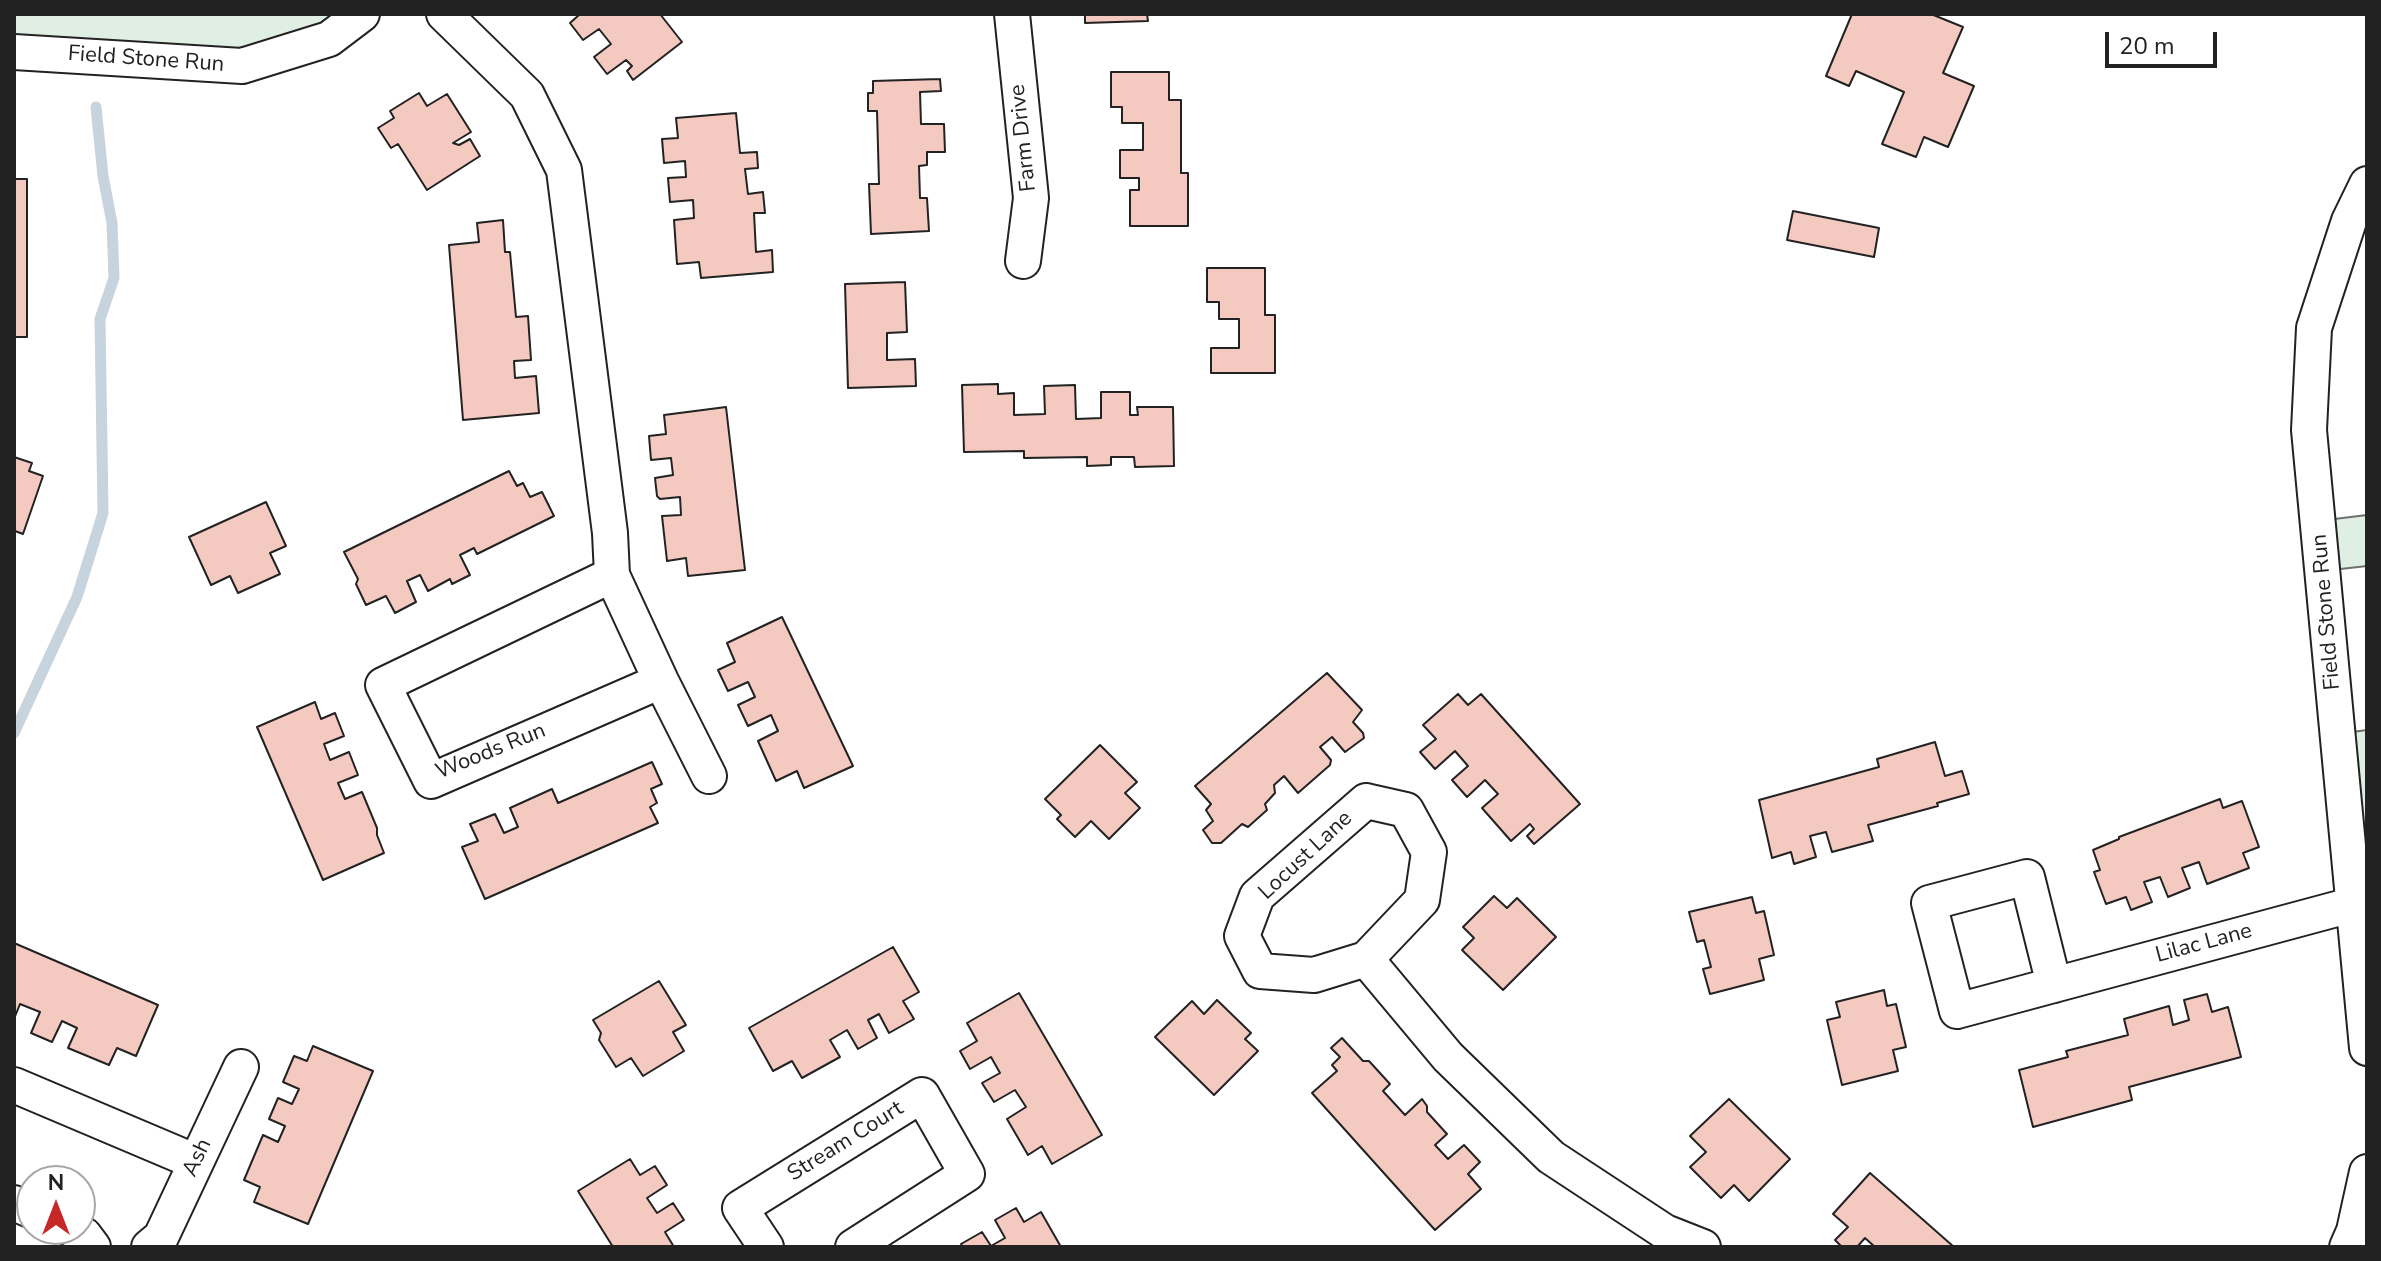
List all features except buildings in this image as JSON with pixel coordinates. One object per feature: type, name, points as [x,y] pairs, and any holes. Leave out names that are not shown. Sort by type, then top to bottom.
[{"type":"street","name":"Field Stone Run","points":[[14,52],[242,66],[329,39],[362,14]]},
{"type":"street","points":[[444,14],[527,95],[564,170],[610,533],[612,575],[709,776]]},
{"type":"street","name":"Farm Drive","points":[[1012,14],[1031,198],[1023,261]]},
{"type":"street","name":"Field Stone Run","points":[[2367,184],[2349,221],[2314,328],[2309,430],[2367,1048]]},
{"type":"street","name":"Woods Run","points":[[612,575],[383,685],[431,781],[661,681]]},
{"type":"street","name":"Locust Lane","points":[[1366,801],[1406,810],[1429,852],[1422,900],[1366,959],[1314,975],[1260,971],[1242,936],[1257,896],[1366,801]]},
{"type":"street","name":"Lilac Lane","points":[[2054,985],[2355,904]]},
{"type":"street","points":[[1366,959],[1448,1057],[1551,1157],[1665,1232],[1703,1247]]},
{"type":"street","name":"Ash","points":[[149,1247],[161,1237],[241,1067]]},
{"type":"street","points":[[14,1085],[196,1162]]},
{"type":"street","name":"Stream Court","points":[[766,1247],[740,1208],[922,1095],[967,1174],[853,1247]]},
{"type":"street","points":[[2347,1247],[2354,1231],[2367,1172]]},
{"type":"green space","points":[[14,14],[362,14],[242,66],[14,52]]},
{"type":"green space","points":[[2367,515],[2367,566],[2323,571],[2318,521]]},
{"type":"green space","points":[[2367,730],[2367,1048],[2338,734]]},
{"type":"waterway","points":[[14,733],[77,597],[103,513],[100,319],[114,278],[112,223],[103,176],[96,107]]}]
